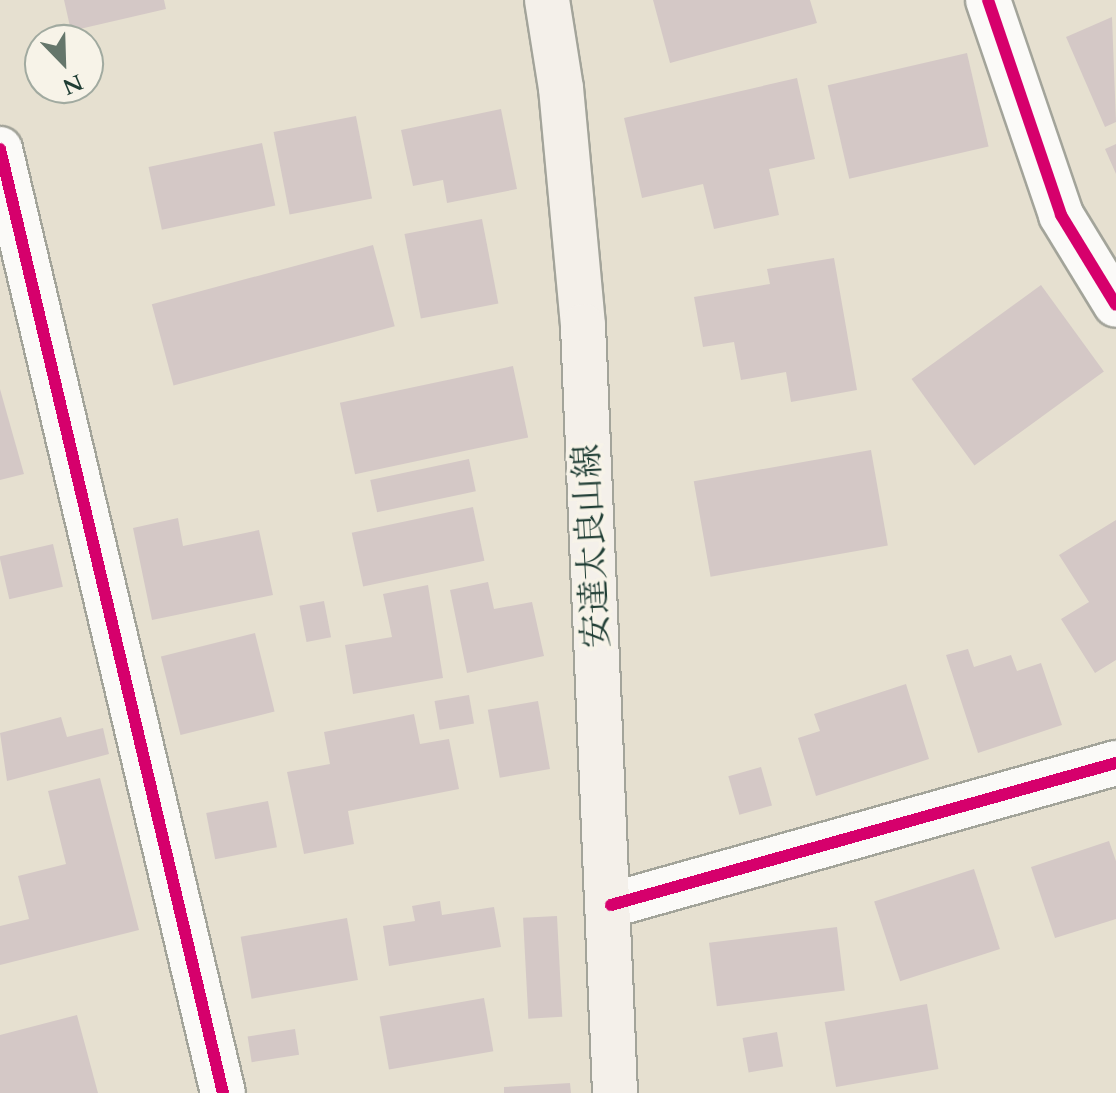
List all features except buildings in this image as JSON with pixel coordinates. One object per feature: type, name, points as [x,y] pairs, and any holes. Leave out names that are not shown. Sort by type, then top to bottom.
[{"type":"main road","name":"安達太良山線","points":[[547,0],[561,88],[583,326],[611,905],[615,1093]]},
{"type":"street","points":[[988,0],[1061,215],[1116,305]]},
{"type":"street","points":[[0,149],[223,1093]]},
{"type":"street","points":[[611,905],[1116,763]]},
{"type":"cycle path","points":[[988,0],[1061,215],[1116,305]]},
{"type":"cycle path","points":[[0,149],[223,1093]]},
{"type":"cycle path","points":[[611,905],[1116,763]]}]
